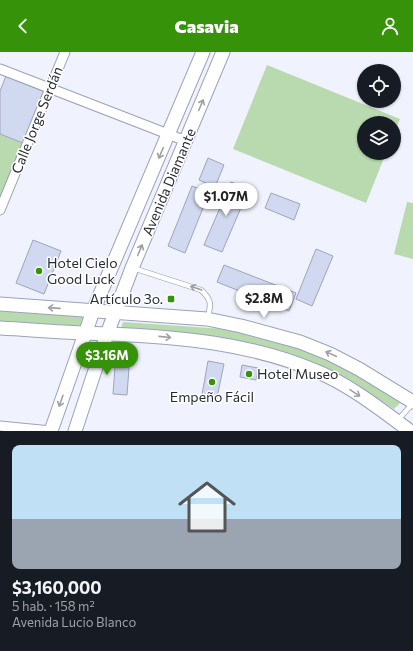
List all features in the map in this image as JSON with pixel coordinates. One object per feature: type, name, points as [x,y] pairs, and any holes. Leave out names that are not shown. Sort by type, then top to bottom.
[{"type":"main road","name":"Avenida Diamante","points":[[51,431],[84,332],[203,52]]},
{"type":"main road","name":"Avenida Diamante","points":[[75,431],[107,334],[132,268],[223,52]]},
{"type":"main road","points":[[0,304],[207,319],[241,326],[300,342],[330,354],[359,369],[413,402]]},
{"type":"main road","points":[[0,328],[158,336],[203,340],[288,361],[316,371],[346,387],[410,431]]},
{"type":"street","name":"Calle Jorge Serdán","points":[[0,210],[65,52]]},
{"type":"street","points":[[0,68],[186,141]]},
{"type":"street","points":[[0,426],[51,431]]},
{"type":"lane","points":[[132,268],[202,290],[209,297],[211,307],[207,319]]},
{"type":"lane","points":[[397,421],[413,402]]},
{"type":"green space","points":[[267,65],[357,102],[357,108],[373,108],[393,116],[357,116],[357,160],[383,160],[366,203],[233,149]]},
{"type":"green space","points":[[0,134],[23,143],[0,205]]},
{"type":"green space","points":[[407,202],[413,203],[413,259],[394,254]]},
{"type":"green space","points":[[0,311],[86,317],[83,326],[0,321]]},
{"type":"green space","points":[[123,322],[239,330],[297,346],[352,370],[400,403],[394,409],[345,378],[292,357],[119,334]]},
{"type":"building","points":[[6,76],[45,92],[23,143],[0,134],[0,91]]},
{"type":"building","points":[[208,158],[224,165],[215,187],[199,180]]},
{"type":"building","points":[[231,182],[249,189],[222,252],[204,245]]},
{"type":"building","points":[[192,186],[209,193],[185,253],[168,246]]},
{"type":"building","points":[[271,193],[300,204],[294,220],[265,208]]},
{"type":"building","points":[[33,240],[61,251],[44,294],[16,283]]},
{"type":"building","points":[[316,249],[333,256],[312,306],[296,299]]},
{"type":"building","points":[[224,265],[296,293],[289,311],[217,282]]},
{"type":"building","points":[[116,353],[130,354],[127,395],[113,394]]},
{"type":"building","name":"Empeño Fácil","points":[[208,361],[224,364],[216,402],[201,400]]},
{"type":"building","points":[[242,365],[258,368],[256,380],[240,377]]},
{"type":"place","name":"Hotel Cielo Good Luck","points":[[39,271]]},
{"type":"place","name":"Artículo 3o.","points":[[171,299]]},
{"type":"place","name":"Hotel Museo","points":[[249,374]]},
{"type":"place","name":"Empeño Fácil","points":[[212,382]]}]
